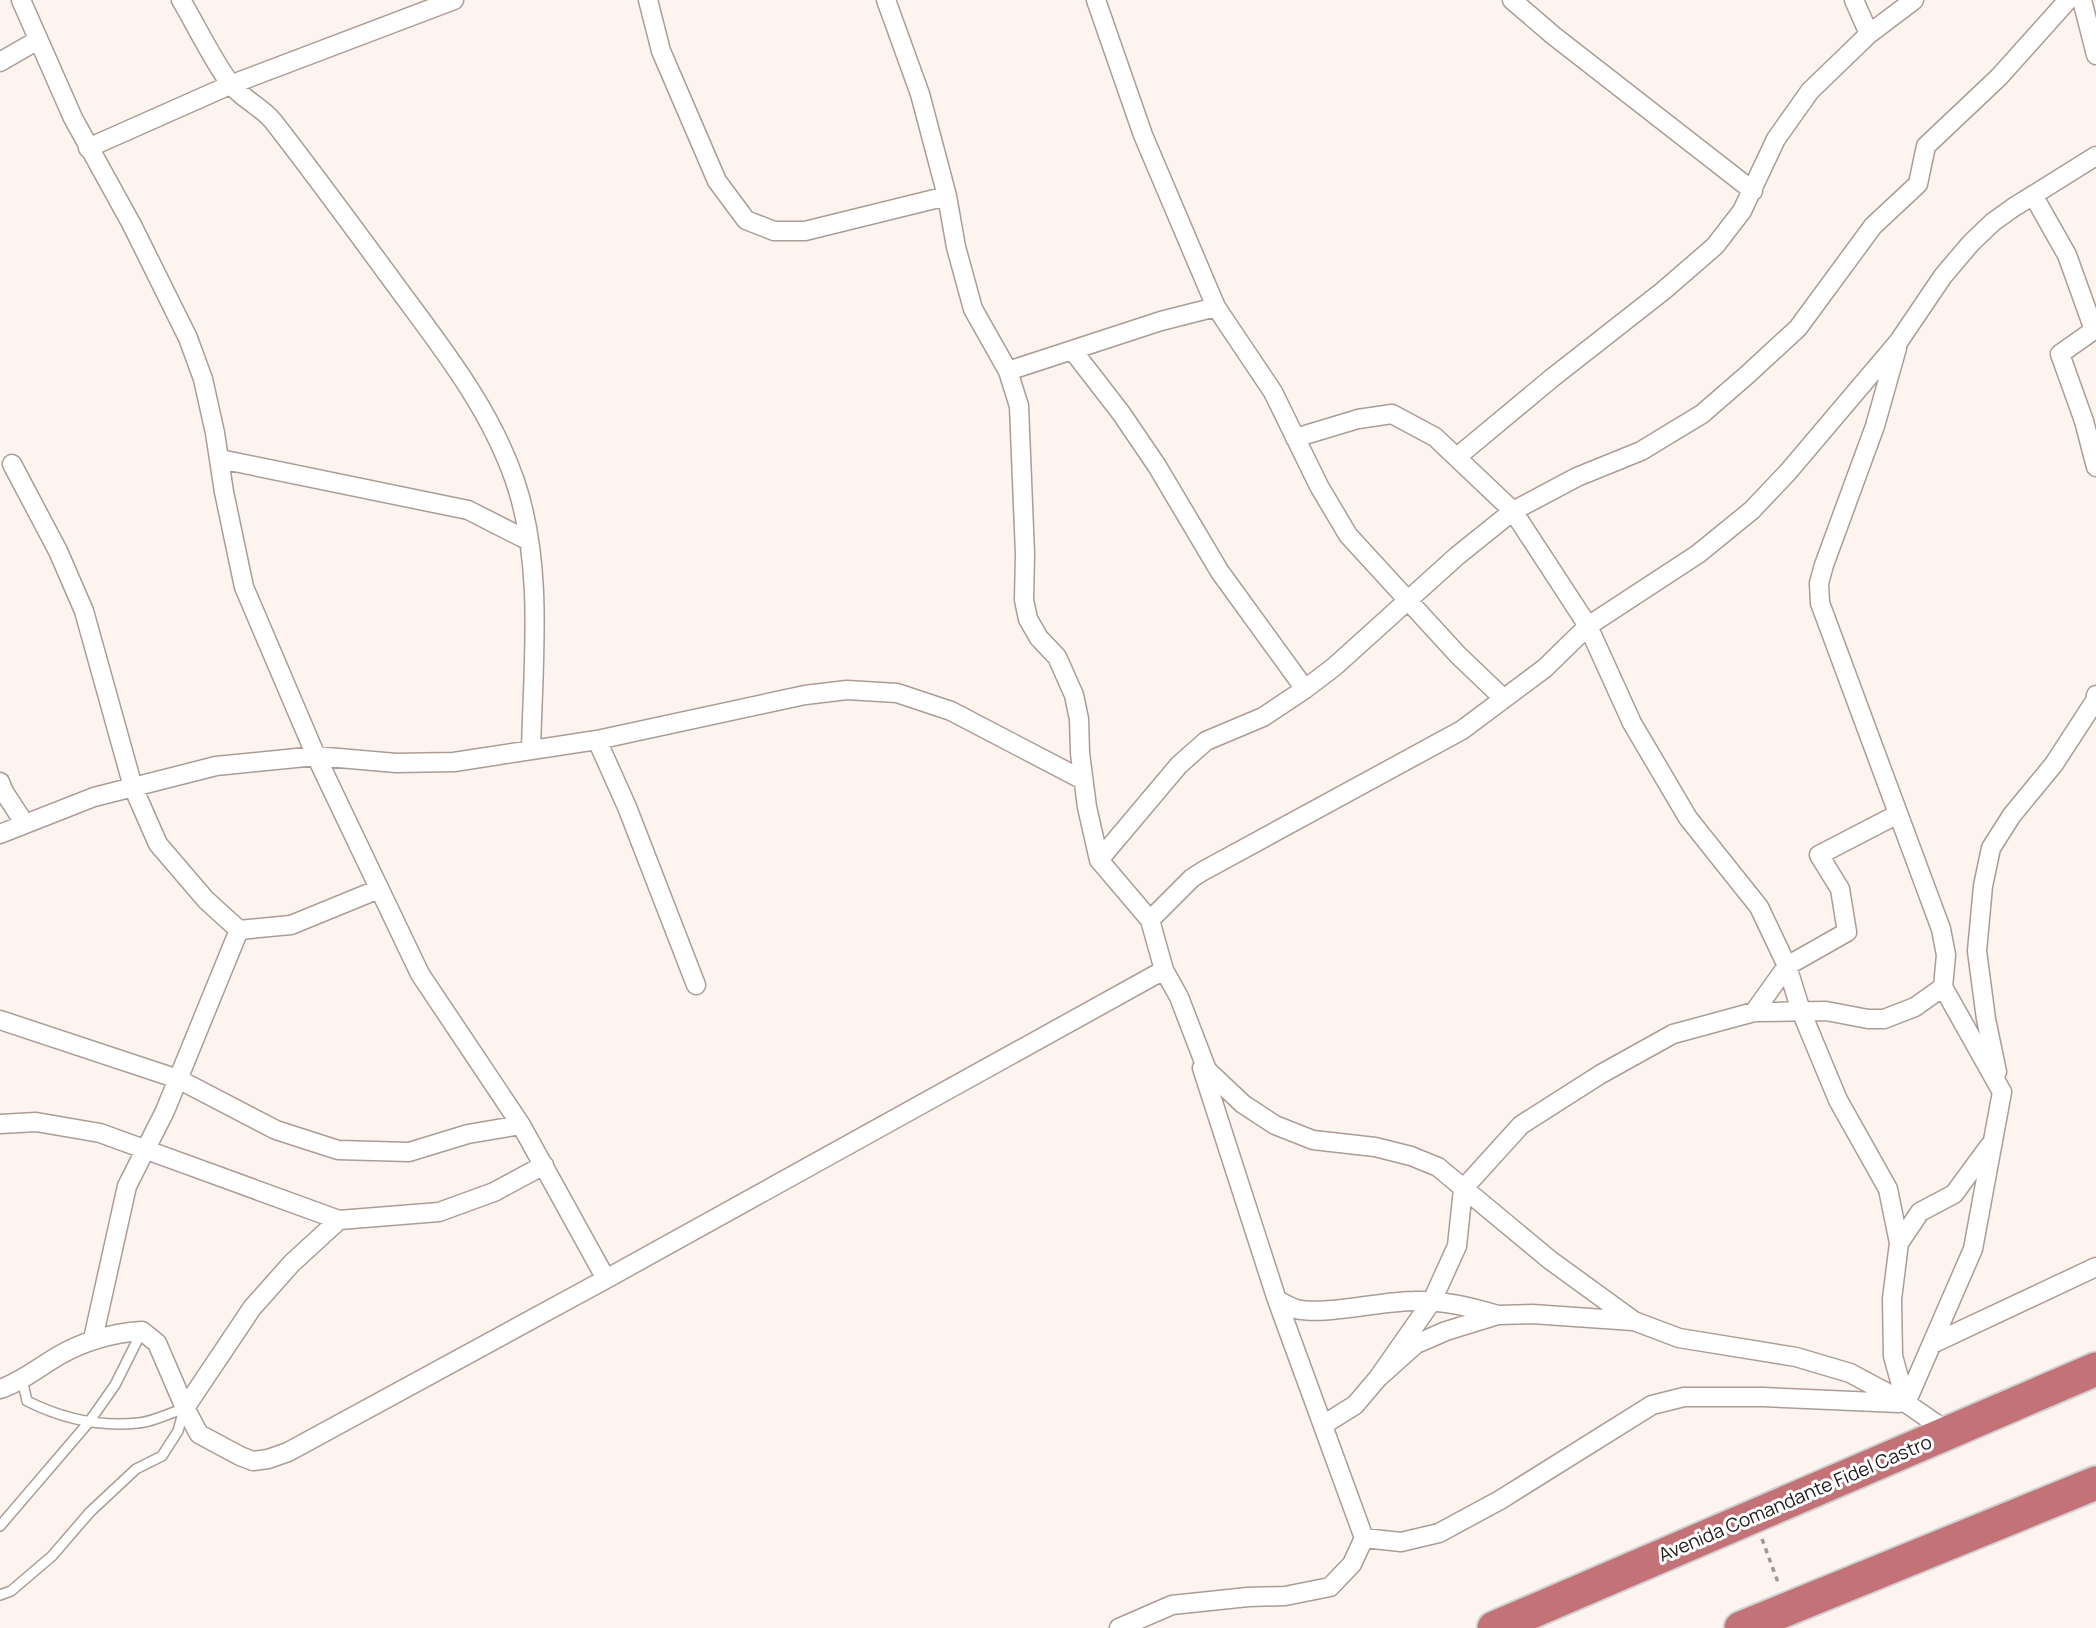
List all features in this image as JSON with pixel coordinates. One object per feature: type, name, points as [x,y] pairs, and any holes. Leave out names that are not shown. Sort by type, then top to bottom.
[{"type":"highway","name":"Avenida Comandante Fidel Castro","points":[[1494,1628],[2096,1369]]},
{"type":"highway","points":[[1741,1628],[2096,1483]]},
{"type":"street","points":[[21,0],[89,148],[132,225],[188,338],[203,379],[244,587],[316,756],[420,974],[522,1125],[606,1279]]},
{"type":"street","points":[[181,0],[230,85],[270,117],[470,387],[494,431],[515,482],[529,541],[534,593],[531,750]]},
{"type":"street","points":[[89,148],[230,85],[454,0]]},
{"type":"street","points":[[648,0],[661,51],[717,181],[746,220],[774,231],[806,231],[947,196]]},
{"type":"street","points":[[886,0],[920,94],[947,196],[965,285],[973,309],[1008,371],[1019,406],[1025,554],[1023,580],[1028,619],[1039,638],[1057,657],[1074,695],[1079,719],[1083,780],[1099,860],[1150,920],[1164,970],[1179,997],[1207,1070],[1243,1104],[1275,1125],[1313,1140],[1375,1147],[1411,1156],[1438,1167],[1550,1259],[1634,1321],[1679,1338],[1796,1357],[1850,1373],[1906,1403],[1948,1432]]},
{"type":"street","points":[[1096,0],[1143,135],[1216,307],[1273,392],[1319,486],[1348,535],[1458,654],[1504,698]]},
{"type":"street","points":[[1511,0],[1753,191]]},
{"type":"street","points":[[1854,0],[1869,34]]},
{"type":"street","points":[[1457,457],[1552,378],[1655,298],[1714,246],[1742,211],[1776,139],[1810,90],[1869,34],[1914,0]]},
{"type":"street","points":[[1099,860],[1179,765],[1206,741],[1263,717],[1305,689],[1334,667],[1457,556],[1513,511],[1577,477],[1641,451],[1702,414],[1747,375],[1798,328],[1873,226],[1918,184],[1926,146],[1999,77],[2068,0]]},
{"type":"street","points":[[2082,0],[2096,55]]},
{"type":"street","points":[[0,62],[38,40]]},
{"type":"street","points":[[1150,920],[1192,878],[1203,871],[1462,730],[1545,668],[1588,626],[1698,554],[1752,510],[1788,472],[1899,341],[1943,276],[1971,243],[1993,222],[2096,156]]},
{"type":"street","points":[[2034,195],[2067,255],[2094,330],[2060,354],[2084,421],[2096,467]]},
{"type":"street","points":[[1008,371],[1161,321],[1216,307]]},
{"type":"street","points":[[1899,341],[1875,426],[1819,583],[1820,603],[1941,929],[1946,955],[1943,987],[2002,1092]]},
{"type":"street","points":[[1073,351],[1121,413],[1157,466],[1220,572],[1305,689]]},
{"type":"street","points":[[1295,438],[1358,419],[1392,414],[1435,437],[1513,511],[1588,626],[1632,723],[1681,806],[1759,907],[1787,966],[1801,1011],[1838,1100],[1888,1189],[1899,1243],[1892,1299],[1893,1356],[1906,1403]]},
{"type":"street","points":[[220,459],[468,510],[529,541]]},
{"type":"street","points":[[12,464],[58,551],[84,611],[133,788],[158,844],[206,900],[239,930],[291,925],[379,889]]},
{"type":"street","points":[[0,834],[94,797],[216,766],[316,756],[396,763],[443,762],[597,740],[827,691],[869,690],[897,693],[951,711],[1083,780]]},
{"type":"street","points":[[1906,1403],[1973,1249],[2002,1092],[1986,1019],[1977,951],[1983,886],[1991,848],[2012,815],[2054,764],[2095,701],[2096,695]]},
{"type":"street","points":[[597,740],[627,807],[696,985]]},
{"type":"street","points":[[0,782],[25,824]]},
{"type":"street","points":[[1754,1012],[1787,966],[1847,932],[1840,889],[1819,855],[1898,814]]},
{"type":"street","points":[[93,1339],[127,1186],[178,1079],[239,930]]},
{"type":"street","points":[[0,1389],[93,1339],[122,1332],[142,1331],[157,1343],[185,1408],[200,1434],[253,1461],[288,1452],[1164,970]]},
{"type":"street","points":[[1322,1425],[1355,1405],[1378,1378],[1432,1301],[1457,1246],[1462,1189],[1521,1125],[1601,1074],[1673,1034],[1754,1012],[1826,1011],[1868,1019],[1884,1019],[1915,1007],[1943,987]]},
{"type":"street","points":[[1119,1628],[1172,1605],[1285,1596],[1330,1587],[1352,1564],[1364,1538],[1277,1300],[1179,997]]},
{"type":"street","points":[[0,1020],[178,1079],[276,1130],[338,1150],[409,1152],[468,1134],[522,1125]]},
{"type":"street","points":[[0,1124],[36,1122],[100,1133],[339,1220],[439,1212],[494,1192],[544,1166]]},
{"type":"street","points":[[1899,1243],[1920,1212],[1954,1194],[1993,1141]]},
{"type":"street","points":[[185,1408],[252,1308],[292,1263],[339,1220]]},
{"type":"street","points":[[1932,1345],[2096,1268]]},
{"type":"street","points":[[1277,1300],[1295,1309],[1313,1311],[1386,1302],[1432,1301],[1459,1304],[1498,1315]]},
{"type":"street","points":[[1378,1378],[1416,1344],[1498,1315],[1532,1314],[1634,1321]]},
{"type":"street","points":[[1364,1538],[1401,1542],[1440,1533],[1500,1500],[1652,1405],[1662,1402],[1684,1397],[1737,1397],[1906,1403]]},
{"type":"lane","points":[[0,1526],[89,1422],[115,1385],[142,1331]]},
{"type":"lane","points":[[22,1379],[27,1401],[55,1415],[89,1422],[140,1423],[185,1408]]},
{"type":"lane","points":[[0,1595],[10,1591],[52,1556],[90,1512],[135,1469],[162,1456],[178,1431],[185,1408]]},
{"type":"path","points":[[1762,1537],[1780,1589]]}]
